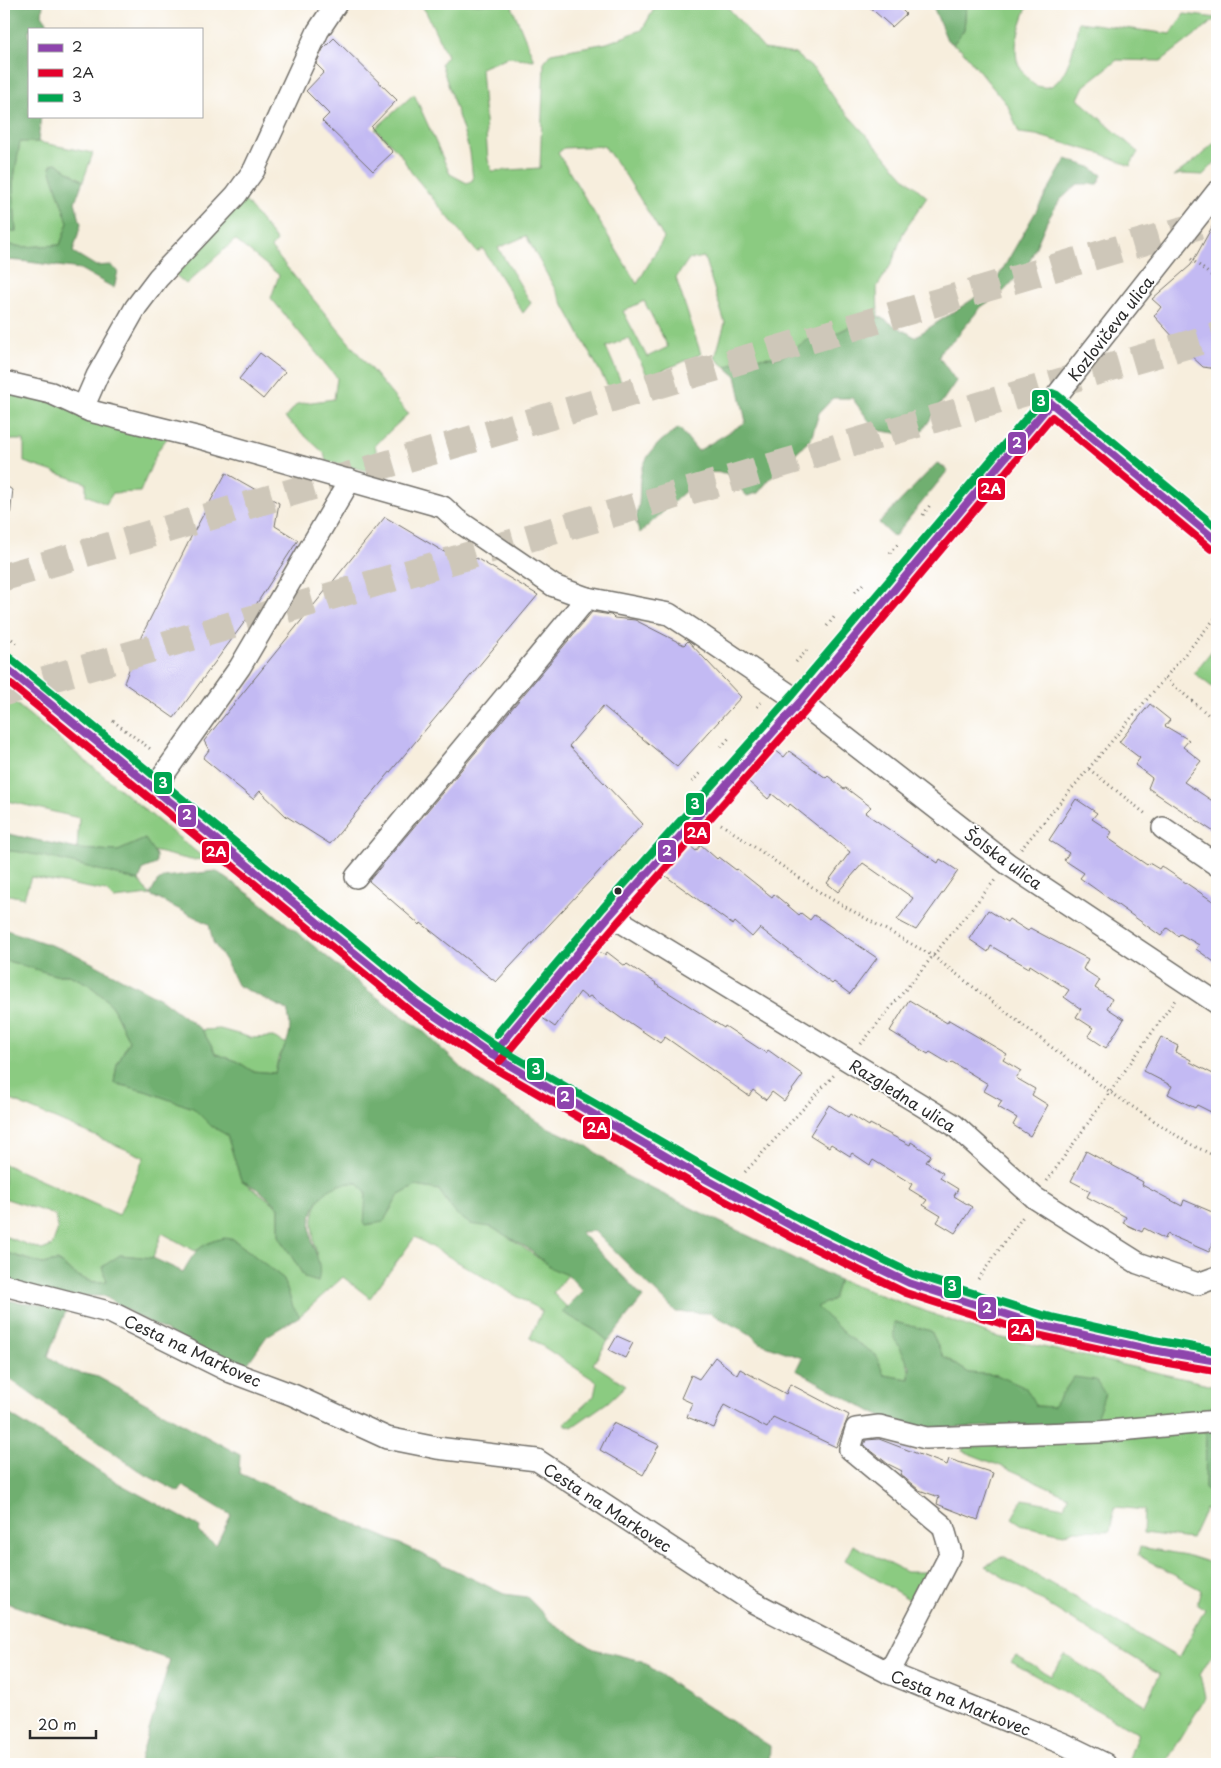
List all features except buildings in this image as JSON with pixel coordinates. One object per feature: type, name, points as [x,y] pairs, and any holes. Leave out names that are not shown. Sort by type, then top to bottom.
[{"type":"street","points":[[83,408],[97,376],[136,307],[158,278],[236,195],[254,170],[318,32],[336,4]]},
{"type":"street","name":"Kozlovičeva ulica","points":[[492,1056],[610,915],[800,702],[1051,402],[1217,192]]},
{"type":"street","name":"Šolska ulica","points":[[4,382],[52,393],[83,408],[443,507],[457,520],[554,586],[587,598],[669,614],[800,702],[1008,864],[1217,1004]]},
{"type":"street","points":[[1051,402],[1217,541]]},
{"type":"street","points":[[154,788],[240,667],[350,480]]},
{"type":"street","points":[[356,877],[587,598]]},
{"type":"street","points":[[4,666],[416,1003],[492,1056],[701,1177],[797,1229],[909,1284],[1039,1325],[1152,1350],[1217,1361]]},
{"type":"street","points":[[1163,828],[1217,865]]},
{"type":"street","name":"Razgledna ulica","points":[[610,915],[954,1125],[1035,1198],[1138,1263],[1198,1284],[1217,1278]]},
{"type":"street","name":"Cesta na Markovec","points":[[4,1285],[112,1313],[231,1372],[293,1395],[387,1438],[437,1448],[537,1460],[753,1602],[889,1673],[1064,1744],[1105,1764]]},
{"type":"street","points":[[889,1673],[952,1553],[944,1526],[850,1449],[856,1429],[879,1426],[926,1438],[1098,1432],[1217,1421]]},
{"type":"lane","points":[[4,522],[7,493]]},
{"type":"path","points":[[1174,246],[1217,280]]},
{"type":"path","points":[[923,515],[930,505]]},
{"type":"path","points":[[890,553],[899,543]]},
{"type":"path","points":[[855,592],[865,582]]},
{"type":"path","points":[[827,626],[835,616]]},
{"type":"path","points":[[743,1175],[847,1060],[1008,864],[1217,616]]},
{"type":"path","points":[[796,662],[807,650]]},
{"type":"path","points":[[1165,678],[1217,722]]},
{"type":"path","points":[[721,747],[730,737]]},
{"type":"path","points":[[1089,769],[1163,828]]},
{"type":"path","points":[[692,782],[700,773]]},
{"type":"path","points":[[701,811],[824,895],[933,956],[1110,1092],[1188,1143],[1217,1157]]},
{"type":"path","points":[[974,1285],[1186,983]]},
{"type":"green space","points":[[4,4],[43,4],[42,15],[47,22],[47,28],[28,28],[28,118],[41,118],[38,142],[20,142],[13,184],[16,232],[4,231]]},
{"type":"green space","points":[[420,4],[511,4],[534,60],[508,57],[481,68],[488,160],[492,171],[540,168],[544,62],[551,53],[607,43],[642,30],[654,9],[653,4],[725,4],[764,49],[795,54],[816,71],[839,105],[904,177],[927,197],[903,233],[892,263],[877,287],[878,316],[862,320],[835,334],[817,334],[781,357],[745,358],[726,367],[715,358],[725,323],[704,257],[688,260],[676,278],[701,354],[648,377],[629,338],[606,347],[625,391],[615,399],[526,236],[498,248],[531,303],[523,313],[483,249],[477,252],[411,172],[399,152],[375,129],[414,94],[450,174],[467,183],[473,180],[470,152],[441,63],[447,56],[426,12]],"holes":[[[604,146],[626,176],[664,238],[637,284],[558,153],[564,148]],[[644,301],[668,347],[647,357],[623,311]]]},
{"type":"green space","points":[[932,4],[963,4],[966,6],[964,30],[953,44],[947,40]]},
{"type":"green space","points":[[963,4],[1028,4],[1017,38],[1017,60],[1030,81],[1042,87],[1050,86],[1058,81],[1064,73],[1069,62],[1078,22],[1171,34],[1184,14],[1217,18],[1161,61],[1117,60],[1084,86],[1078,99],[1138,152],[1130,166],[1102,154],[1036,135],[1019,133],[1008,106],[961,49],[953,44],[964,30],[966,7]]},
{"type":"green space","points":[[1217,140],[1217,160],[1203,175],[1181,174],[1174,176],[1197,159]]},
{"type":"green space","points":[[20,141],[38,142],[93,153],[83,181],[56,163],[52,164],[50,168],[68,223],[60,245],[23,247],[4,244],[4,225],[5,231],[16,232],[13,184]]},
{"type":"green space","points":[[1066,159],[1090,167],[1102,175],[1098,184],[1078,184],[1060,200],[1047,221],[1028,265],[1004,291],[981,307],[953,341],[942,349],[939,357],[956,381],[923,430],[915,436],[876,430],[852,398],[833,398],[819,413],[811,439],[779,468],[758,493],[747,496],[726,473],[706,472],[640,533],[636,518],[642,470],[649,455],[659,443],[679,428],[698,451],[746,422],[736,376],[726,367],[745,358],[781,357],[817,334],[835,334],[862,320],[878,316],[915,337],[993,286]]},
{"type":"green space","points":[[56,163],[83,181],[75,202],[81,224],[73,252],[96,266],[110,265],[118,271],[114,288],[80,269],[4,260],[4,244],[23,247],[60,245],[68,223],[50,168],[52,164]]},
{"type":"green space","points":[[243,198],[277,241],[271,248],[408,414],[375,445],[381,474],[326,461],[324,453],[285,418],[297,404],[334,399],[337,378],[271,298],[279,275],[235,240],[186,284],[173,273]]},
{"type":"green space","points":[[4,388],[168,437],[158,450],[140,492],[113,493],[106,504],[86,495],[86,483],[24,462],[24,440],[4,440]]},
{"type":"green space","points":[[937,463],[948,470],[894,537],[879,523]]},
{"type":"green space","points":[[1217,644],[1217,691],[1194,673]]},
{"type":"green space","points":[[4,694],[205,859],[191,860],[153,851],[145,839],[118,851],[77,849],[79,818],[4,800]]},
{"type":"green space","points":[[4,833],[77,849],[118,851],[145,839],[156,855],[156,864],[143,869],[139,881],[55,859],[4,850]]},
{"type":"green space","points":[[4,850],[26,852],[79,864],[139,881],[150,895],[114,899],[106,891],[31,877],[24,898],[4,894]]},
{"type":"green space","points":[[216,871],[255,898],[370,992],[422,1030],[464,1070],[496,1094],[545,1126],[586,1145],[628,1177],[839,1280],[833,1299],[817,1307],[847,1336],[876,1355],[884,1375],[909,1379],[910,1366],[894,1338],[894,1322],[931,1331],[943,1356],[969,1373],[997,1375],[1026,1388],[1036,1406],[1053,1407],[1074,1377],[1096,1380],[1105,1394],[1094,1424],[903,1429],[796,1370],[802,1358],[760,1343],[750,1334],[710,1313],[676,1312],[594,1231],[580,1232],[643,1297],[608,1341],[596,1331],[562,1312],[583,1291],[568,1275],[553,1269],[527,1248],[491,1227],[470,1224],[455,1213],[439,1190],[416,1186],[399,1195],[383,1222],[364,1225],[366,1193],[358,1183],[347,1183],[328,1191],[316,1205],[310,1225],[312,1242],[319,1264],[318,1282],[305,1278],[279,1236],[279,1207],[259,1190],[241,1180],[227,1135],[211,1126],[193,1108],[145,1091],[114,1083],[117,1064],[129,1041],[107,1000],[88,984],[69,975],[55,975],[8,961],[4,963],[4,929],[71,952],[161,999],[202,1030],[216,1054],[237,1061],[252,1071],[275,1073],[289,1036],[290,1029],[287,1010],[237,985],[226,962],[213,942],[209,924],[150,895],[157,882],[164,877]]},
{"type":"green space","points":[[8,961],[55,975],[69,975],[88,984],[107,1000],[129,1041],[117,1064],[114,1083],[145,1091],[193,1108],[211,1126],[227,1135],[241,1180],[279,1207],[279,1236],[305,1278],[317,1255],[313,1229],[313,1216],[316,1205],[322,1195],[331,1188],[343,1184],[358,1183],[366,1193],[365,1225],[383,1222],[399,1195],[416,1186],[439,1190],[460,1217],[469,1222],[493,1228],[549,1265],[568,1275],[553,1293],[567,1307],[563,1312],[596,1331],[608,1341],[593,1364],[626,1385],[608,1402],[572,1427],[564,1424],[594,1396],[597,1382],[530,1338],[542,1311],[415,1237],[370,1298],[343,1277],[300,1316],[293,1308],[284,1279],[233,1239],[213,1241],[195,1251],[162,1233],[153,1258],[120,1255],[107,1281],[99,1282],[86,1280],[74,1274],[57,1261],[42,1264],[4,1252],[4,1236],[42,1250],[52,1246],[58,1228],[55,1215],[4,1198],[4,1164],[119,1215],[144,1157],[4,1097],[4,963]]},
{"type":"green space","points":[[220,1029],[252,1038],[273,1037],[287,1044],[278,1058],[275,1073],[252,1071],[237,1061],[216,1054],[202,1030]]},
{"type":"green space","points":[[224,1238],[233,1239],[284,1279],[293,1307],[300,1316],[267,1336],[243,1370],[135,1315],[104,1296],[65,1296],[4,1289],[4,1252],[42,1264],[57,1261],[74,1274],[86,1280],[99,1282],[107,1281],[102,1267],[120,1255],[153,1258],[183,1272],[199,1249]]},
{"type":"green space","points":[[839,1280],[994,1336],[1217,1386],[1217,1415],[1094,1424],[1074,1377],[1053,1407],[1036,1406],[997,1375],[969,1373],[943,1356],[931,1331],[895,1322],[896,1339],[907,1363],[909,1379],[883,1375],[876,1355],[847,1336],[816,1307],[833,1299]]},
{"type":"green space","points":[[4,1300],[67,1308],[48,1356],[68,1370],[98,1377],[240,1455],[239,1473],[407,1547],[504,1594],[527,1597],[551,1622],[594,1649],[642,1661],[680,1689],[770,1746],[769,1764],[139,1764],[170,1660],[4,1602],[4,1411],[120,1484],[200,1527],[199,1533],[216,1545],[231,1515],[183,1486],[179,1492],[142,1473],[4,1375]]},
{"type":"green space","points":[[1217,1430],[1217,1494],[1205,1489],[1206,1431]]},
{"type":"green space","points":[[1206,1431],[1205,1489],[1217,1494],[1217,1514],[1205,1509],[1191,1539],[1143,1533],[1144,1510],[1115,1507],[1110,1531],[1075,1530],[1064,1534],[1024,1526],[1012,1518],[1023,1499],[1064,1507],[1068,1496],[1011,1470],[962,1451],[965,1444]]},
{"type":"green space","points":[[853,1545],[906,1572],[933,1572],[915,1603],[845,1560]]},
{"type":"green space","points":[[1140,1547],[1186,1555],[1217,1565],[1217,1646],[1200,1674],[1205,1698],[1165,1764],[1127,1764],[1138,1733],[1011,1662],[1016,1656],[1051,1676],[1065,1655],[1145,1705],[1160,1674],[985,1566],[1000,1557],[1005,1557],[1179,1658],[1205,1609],[1197,1604],[1201,1590],[1138,1555]]},
{"type":"tunnel","points":[[4,577],[1217,220]]},
{"type":"tunnel","points":[[4,692],[1217,336]]},
{"type":"transit line","name":"3","points":[[497,1034],[603,908],[792,695],[1046,395],[1052,393],[1057,395],[1217,528]]},
{"type":"transit line","name":"2","points":[[492,1055],[610,915],[800,702],[1051,403],[1217,541]]},
{"type":"transit line","name":"2A","points":[[500,1061],[618,922],[808,708],[1052,417],[1211,549]]},
{"type":"transit line","name":"3","points":[[10,658],[422,995],[497,1047],[698,1163],[802,1220],[913,1274],[1042,1315],[1154,1340],[1217,1351]]},
{"type":"transit line","name":"2","points":[[4,666],[416,1003],[492,1055],[693,1172],[797,1229],[909,1283],[1039,1325],[1152,1350],[1217,1361]]},
{"type":"transit line","name":"2A","points":[[4,679],[410,1011],[487,1064],[688,1181],[793,1238],[906,1293],[1037,1335],[1150,1360],[1215,1371]]}]
